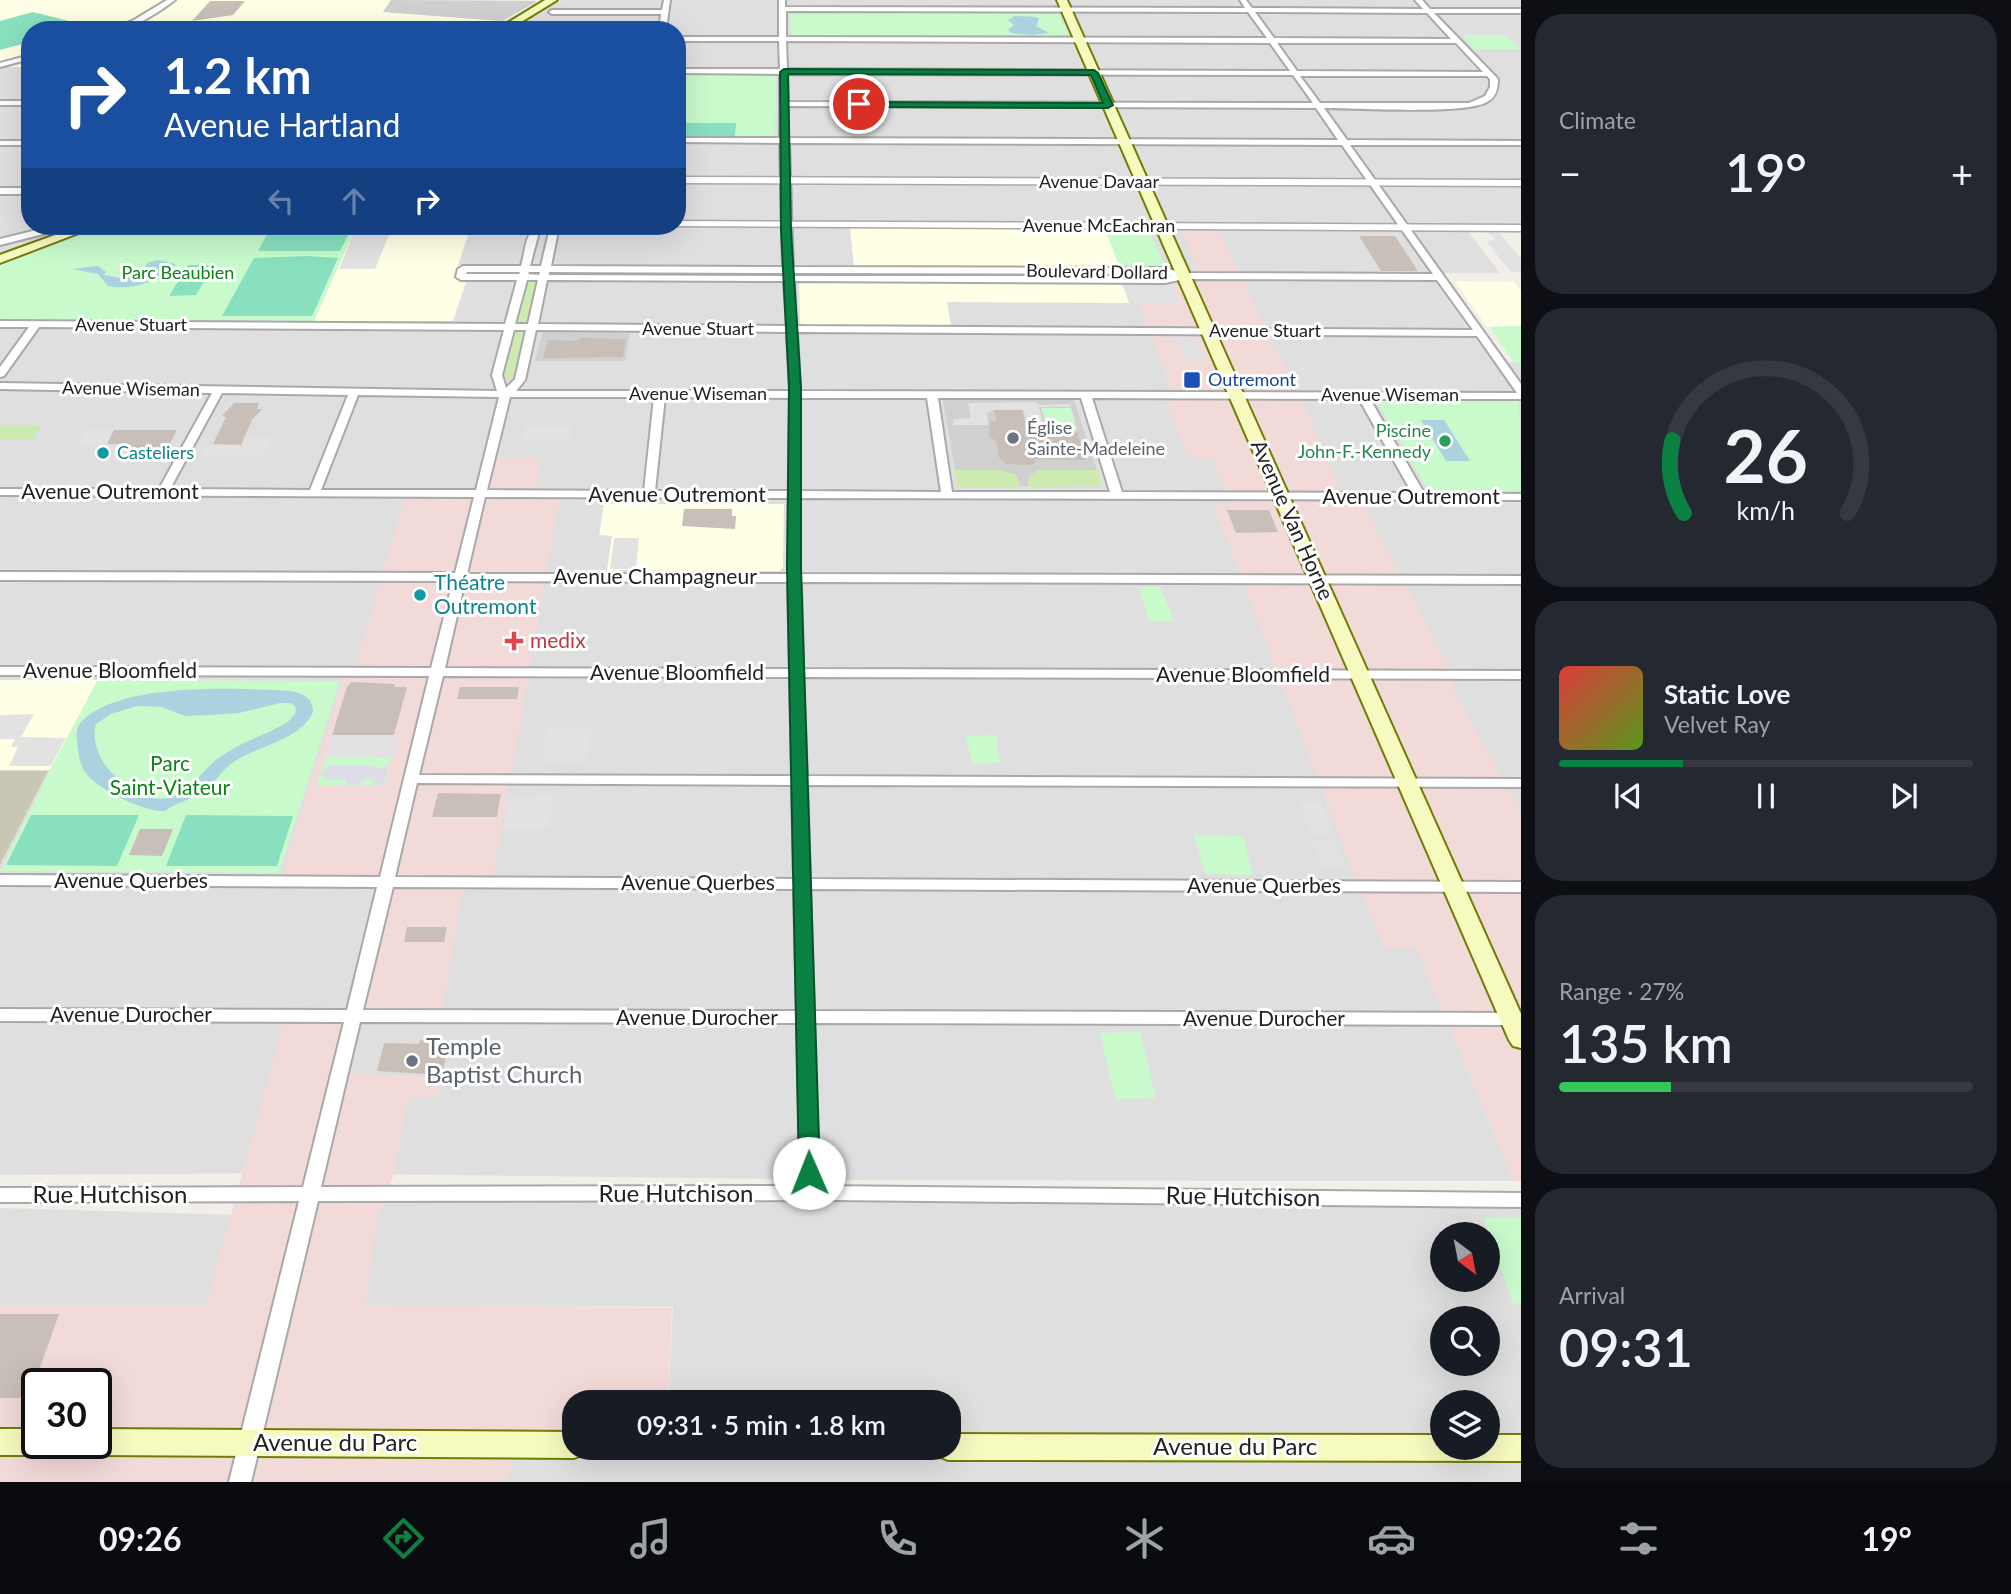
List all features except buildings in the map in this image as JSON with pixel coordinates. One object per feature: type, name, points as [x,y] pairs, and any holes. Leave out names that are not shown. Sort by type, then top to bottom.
[{"type":"main road","points":[[516,21],[552,0]]},
{"type":"main road","name":"Avenue Van Horne","points":[[1062,0],[1407,783],[1516,1019],[1521,1040]]},
{"type":"main road","points":[[0,259],[66,235]]},
{"type":"main road","points":[[0,1442],[21,1442]]},
{"type":"main road","name":"Avenue du Parc","points":[[112,1443],[562,1445]]},
{"type":"main road","name":"Avenue du Parc","points":[[961,1447],[1521,1448]]},
{"type":"street","points":[[136,21],[172,0]]},
{"type":"street","points":[[664,21],[667,0]]},
{"type":"street","points":[[782,0],[786,104],[786,225],[795,395],[793,505],[810,1194]]},
{"type":"street","points":[[1243,0],[1521,391]]},
{"type":"street","points":[[786,104],[1461,106],[1481,103],[1490,96],[1495,86],[1490,74],[1418,0]]},
{"type":"street","points":[[783,9],[1521,11]]},
{"type":"street","points":[[552,12],[665,12]]},
{"type":"street","points":[[686,38],[1457,41]]},
{"type":"street","points":[[0,66],[21,60]]},
{"type":"street","points":[[0,66],[21,67]]},
{"type":"street","points":[[686,71],[1490,74]]},
{"type":"street","points":[[0,103],[21,103]]},
{"type":"street","points":[[686,140],[1521,143]]},
{"type":"street","points":[[0,143],[21,143]]},
{"type":"street","name":"Avenue Davaar","points":[[686,180],[1521,183]]},
{"type":"street","points":[[0,191],[21,191]]},
{"type":"street","name":"Avenue McEachran","points":[[686,224],[1521,228]]},
{"type":"street","points":[[0,242],[28,235]]},
{"type":"street","points":[[505,394],[499,386],[497,375],[534,235]]},
{"type":"street","points":[[240,1482],[505,394],[520,380],[553,235]]},
{"type":"street","name":"Boulevard Dollard","points":[[462,273],[789,274],[1165,280],[1184,276],[1440,276]]},
{"type":"street","name":"Avenue Stuart","points":[[0,324],[1480,333]]},
{"type":"street","points":[[0,374],[36,324]]},
{"type":"street","name":"Avenue Wiseman","points":[[0,386],[505,394],[1521,396]]},
{"type":"street","points":[[163,492],[218,391]]},
{"type":"street","points":[[314,493],[354,393]]},
{"type":"street","points":[[649,495],[660,394]]},
{"type":"street","points":[[1363,395],[1420,497]]},
{"type":"street","points":[[932,396],[947,494]]},
{"type":"street","points":[[1086,397],[1116,495]]},
{"type":"street","name":"Avenue Outremont","points":[[0,492],[1521,497]]},
{"type":"street","name":"Avenue Champagneur","points":[[0,576],[1521,580]]},
{"type":"street","name":"Avenue Bloomfield","points":[[0,671],[1521,675]]},
{"type":"street","points":[[411,779],[1521,783]]},
{"type":"street","name":"Avenue Querbes","points":[[0,880],[1521,887]]},
{"type":"street","name":"Avenue Durocher","points":[[0,1015],[1516,1019]]},
{"type":"street","name":"Rue Hutchison","points":[[0,1195],[810,1194],[1521,1200]]},
{"type":"shaded area","points":[[0,0],[391,0],[384,12],[502,21],[21,21],[21,67],[0,67]]},
{"type":"shaded area","points":[[391,0],[536,2],[502,21],[383,12]]},
{"type":"shaded area","points":[[562,0],[1521,0],[1521,224],[1463,225],[1500,273],[1429,273],[1491,360],[1521,363],[1521,891],[1416,947],[1514,1181],[843,1180],[832,1174],[792,1173],[779,1179],[277,1173],[0,1175],[0,67],[21,67],[21,235],[686,235],[686,21],[522,21]]},
{"type":"shaded area","points":[[850,228],[1105,229],[1120,268],[854,267]]},
{"type":"shaded area","points":[[1181,230],[1219,230],[1275,349],[1298,389],[1342,496],[1359,496],[1453,675],[1453,690],[1521,811],[1521,1181],[1514,1181],[1416,947],[1384,947],[1358,886],[1212,505],[1230,504],[1211,457],[1188,457],[1165,398],[1175,398],[1139,303],[1133,303],[1126,283],[1203,282]]},
{"type":"shaded area","points":[[1486,231],[1500,233],[1521,259],[1521,273],[1510,271],[1487,242],[1495,239]]},
{"type":"shaded area","points":[[352,235],[468,235],[458,265],[462,265],[458,281],[466,282],[453,321],[314,321]]},
{"type":"shaded area","points":[[353,235],[389,235],[375,269],[339,269]]},
{"type":"shaded area","points":[[799,282],[1122,283],[1129,303],[947,302],[951,325],[807,325],[800,323]]},
{"type":"shaded area","points":[[1514,282],[1521,291],[1521,326],[1487,327],[1456,283]]},
{"type":"shaded area","points":[[1126,284],[1172,284],[1180,303],[1133,303]]},
{"type":"shaded area","points":[[630,333],[625,361],[535,361],[542,334]]},
{"type":"shaded area","points":[[1176,335],[1195,337],[1205,361],[1187,361],[1176,341],[1163,341],[1162,337],[1177,337]]},
{"type":"shaded area","points":[[1074,400],[1102,486],[958,487],[943,401]]},
{"type":"shaded area","points":[[1037,402],[1038,405],[1070,404],[1071,407],[1039,407],[1043,422],[1027,421],[1023,410],[994,410],[987,413],[988,425],[953,425],[953,419],[971,418],[968,403]]},
{"type":"shaded area","points":[[524,426],[572,426],[570,440],[521,440]]},
{"type":"shaded area","points":[[86,429],[115,429],[107,445],[78,445]]},
{"type":"shaded area","points":[[246,438],[272,438],[264,455],[201,455],[206,445],[242,445]]},
{"type":"shaded area","points":[[489,458],[539,458],[537,494],[560,495],[492,882],[464,883],[440,1020],[352,1017],[339,1073],[442,1078],[439,1096],[410,1098],[406,1108],[394,1174],[376,1224],[365,1305],[672,1308],[669,1390],[562,1390],[562,1449],[514,1448],[507,1482],[0,1482],[0,1305],[206,1305],[285,1018],[348,1016],[386,883],[280,882],[345,672],[354,672],[406,493],[480,494]]},
{"type":"shaded area","points":[[604,504],[784,504],[783,568],[779,571],[607,570],[612,536],[599,535]]},
{"type":"shaded area","points":[[614,538],[639,538],[636,569],[610,569]]},
{"type":"shaded area","points":[[0,680],[98,680],[50,770],[0,770]]},
{"type":"shaded area","points":[[34,714],[21,737],[66,738],[51,766],[9,766],[18,747],[11,747],[15,739],[0,739],[0,715]]},
{"type":"shaded area","points":[[547,729],[591,729],[587,764],[542,764]]},
{"type":"shaded area","points":[[332,736],[400,736],[394,757],[326,757]]},
{"type":"shaded area","points":[[389,764],[383,785],[375,785],[371,778],[355,785],[346,785],[347,780],[324,780],[325,776],[321,776],[323,769],[328,766],[374,766],[378,769]]},
{"type":"shaded area","points":[[0,771],[48,771],[0,865]]},
{"type":"shaded area","points":[[554,795],[549,829],[503,830],[509,796]]},
{"type":"shaded area","points":[[1299,802],[1321,802],[1333,834],[1310,834]]},
{"type":"shaded area","points":[[1312,841],[1335,841],[1346,868],[1322,868]]},
{"type":"shaded area","points":[[284,1196],[1521,1200],[1521,1482],[507,1482],[514,1448],[562,1449],[562,1460],[961,1460],[961,1390],[669,1390],[673,1307],[0,1305],[0,1208],[274,1216]]},
{"type":"green space","points":[[33,12],[69,21],[21,21],[21,44],[0,50],[0,21]]},
{"type":"green space","points":[[1054,12],[1058,13],[1069,37],[792,37],[789,13]]},
{"type":"green space","points":[[1463,35],[1504,35],[1521,49],[1473,49]]},
{"type":"green space","points":[[686,73],[776,75],[775,138],[686,138]]},
{"type":"green space","points":[[686,123],[736,123],[735,136],[686,136]]},
{"type":"green space","points":[[1105,229],[1149,231],[1166,267],[1120,268]]},
{"type":"green space","name":"Parc Beaubien","points":[[82,235],[352,235],[314,321],[0,319],[0,265]]},
{"type":"green space","points":[[267,235],[348,235],[340,251],[258,251]]},
{"type":"green space","points":[[254,258],[338,258],[312,316],[222,316]]},
{"type":"green space","points":[[188,265],[214,265],[196,295],[169,296]]},
{"type":"green space","points":[[525,283],[539,283],[530,321],[518,323],[516,321]]},
{"type":"green space","points":[[1521,326],[1521,363],[1514,363],[1490,327]]},
{"type":"green space","points":[[512,334],[526,334],[523,353],[516,373],[507,380],[503,376]]},
{"type":"green space","points":[[1376,400],[1519,401],[1521,491],[1434,491],[1427,488]]},
{"type":"green space","points":[[1041,408],[1071,408],[1077,430],[1049,432]]},
{"type":"green space","points":[[0,426],[41,426],[33,439],[0,439]]},
{"type":"green space","points":[[954,470],[1000,470],[1017,475],[1020,487],[960,487],[957,485]]},
{"type":"green space","points":[[1037,470],[1098,470],[1102,486],[1028,487],[1029,475],[1034,475]]},
{"type":"green space","points":[[1139,587],[1160,587],[1174,621],[1149,621]]},
{"type":"green space","name":"Parc Saint-Viateur","points":[[98,680],[340,681],[279,873],[1,871]]},
{"type":"green space","points":[[996,735],[1000,763],[972,764],[966,736]]},
{"type":"green space","points":[[326,757],[391,758],[384,785],[317,785]]},
{"type":"green space","points":[[31,815],[139,815],[117,866],[6,865]]},
{"type":"green space","points":[[186,815],[293,816],[277,866],[166,866]]},
{"type":"green space","points":[[1194,835],[1243,836],[1253,875],[1205,874]]},
{"type":"green space","points":[[1140,1032],[1156,1098],[1115,1099],[1100,1033]]},
{"type":"green space","points":[[1484,1218],[1521,1218],[1521,1304],[1513,1303],[1500,1265],[1500,1222],[1485,1222]]},
{"type":"water","points":[[1015,16],[1037,17],[1039,19],[1036,26],[1049,33],[1011,33],[1008,30],[1014,25],[1008,20]]},
{"type":"water","points":[[157,260],[176,264],[154,280],[126,287],[108,286],[98,274],[72,269],[98,266],[106,272],[104,275],[121,278],[144,271],[147,263]]},
{"type":"water","name":"Piscine John-F.-Kennedy","points":[[1421,420],[1444,420],[1470,461],[1446,461]]},
{"type":"water","points":[[181,690],[268,690],[299,693],[311,703],[313,712],[299,729],[235,761],[204,791],[165,811],[146,808],[111,793],[91,779],[81,765],[78,728],[82,721],[100,708],[123,699]],"holes":[[[290,703],[295,706],[296,712],[290,720],[223,755],[181,793],[170,797],[150,797],[130,788],[108,768],[100,757],[96,744],[96,724],[111,714],[137,706],[161,707],[185,716],[239,713]]]},
{"type":"place","name":"Outremont","points":[[1192,380]]},
{"type":"place","name":"Église Sainte-Madeleine","points":[[1013,438]]},
{"type":"place","name":"Piscine John-F.-Kennedy","points":[[1445,441]]},
{"type":"place","name":"Casteliers","points":[[103,453]]},
{"type":"place","name":"Théatre Outremont","points":[[420,595]]},
{"type":"place","name":"medix","points":[[514,641]]},
{"type":"place","name":"Temple Baptist Church","points":[[412,1061]]},
{"type":"route","points":[[809,1173],[794,568],[795,387],[786,230],[784,72],[1094,73],[1108,105],[859,104]]}]
